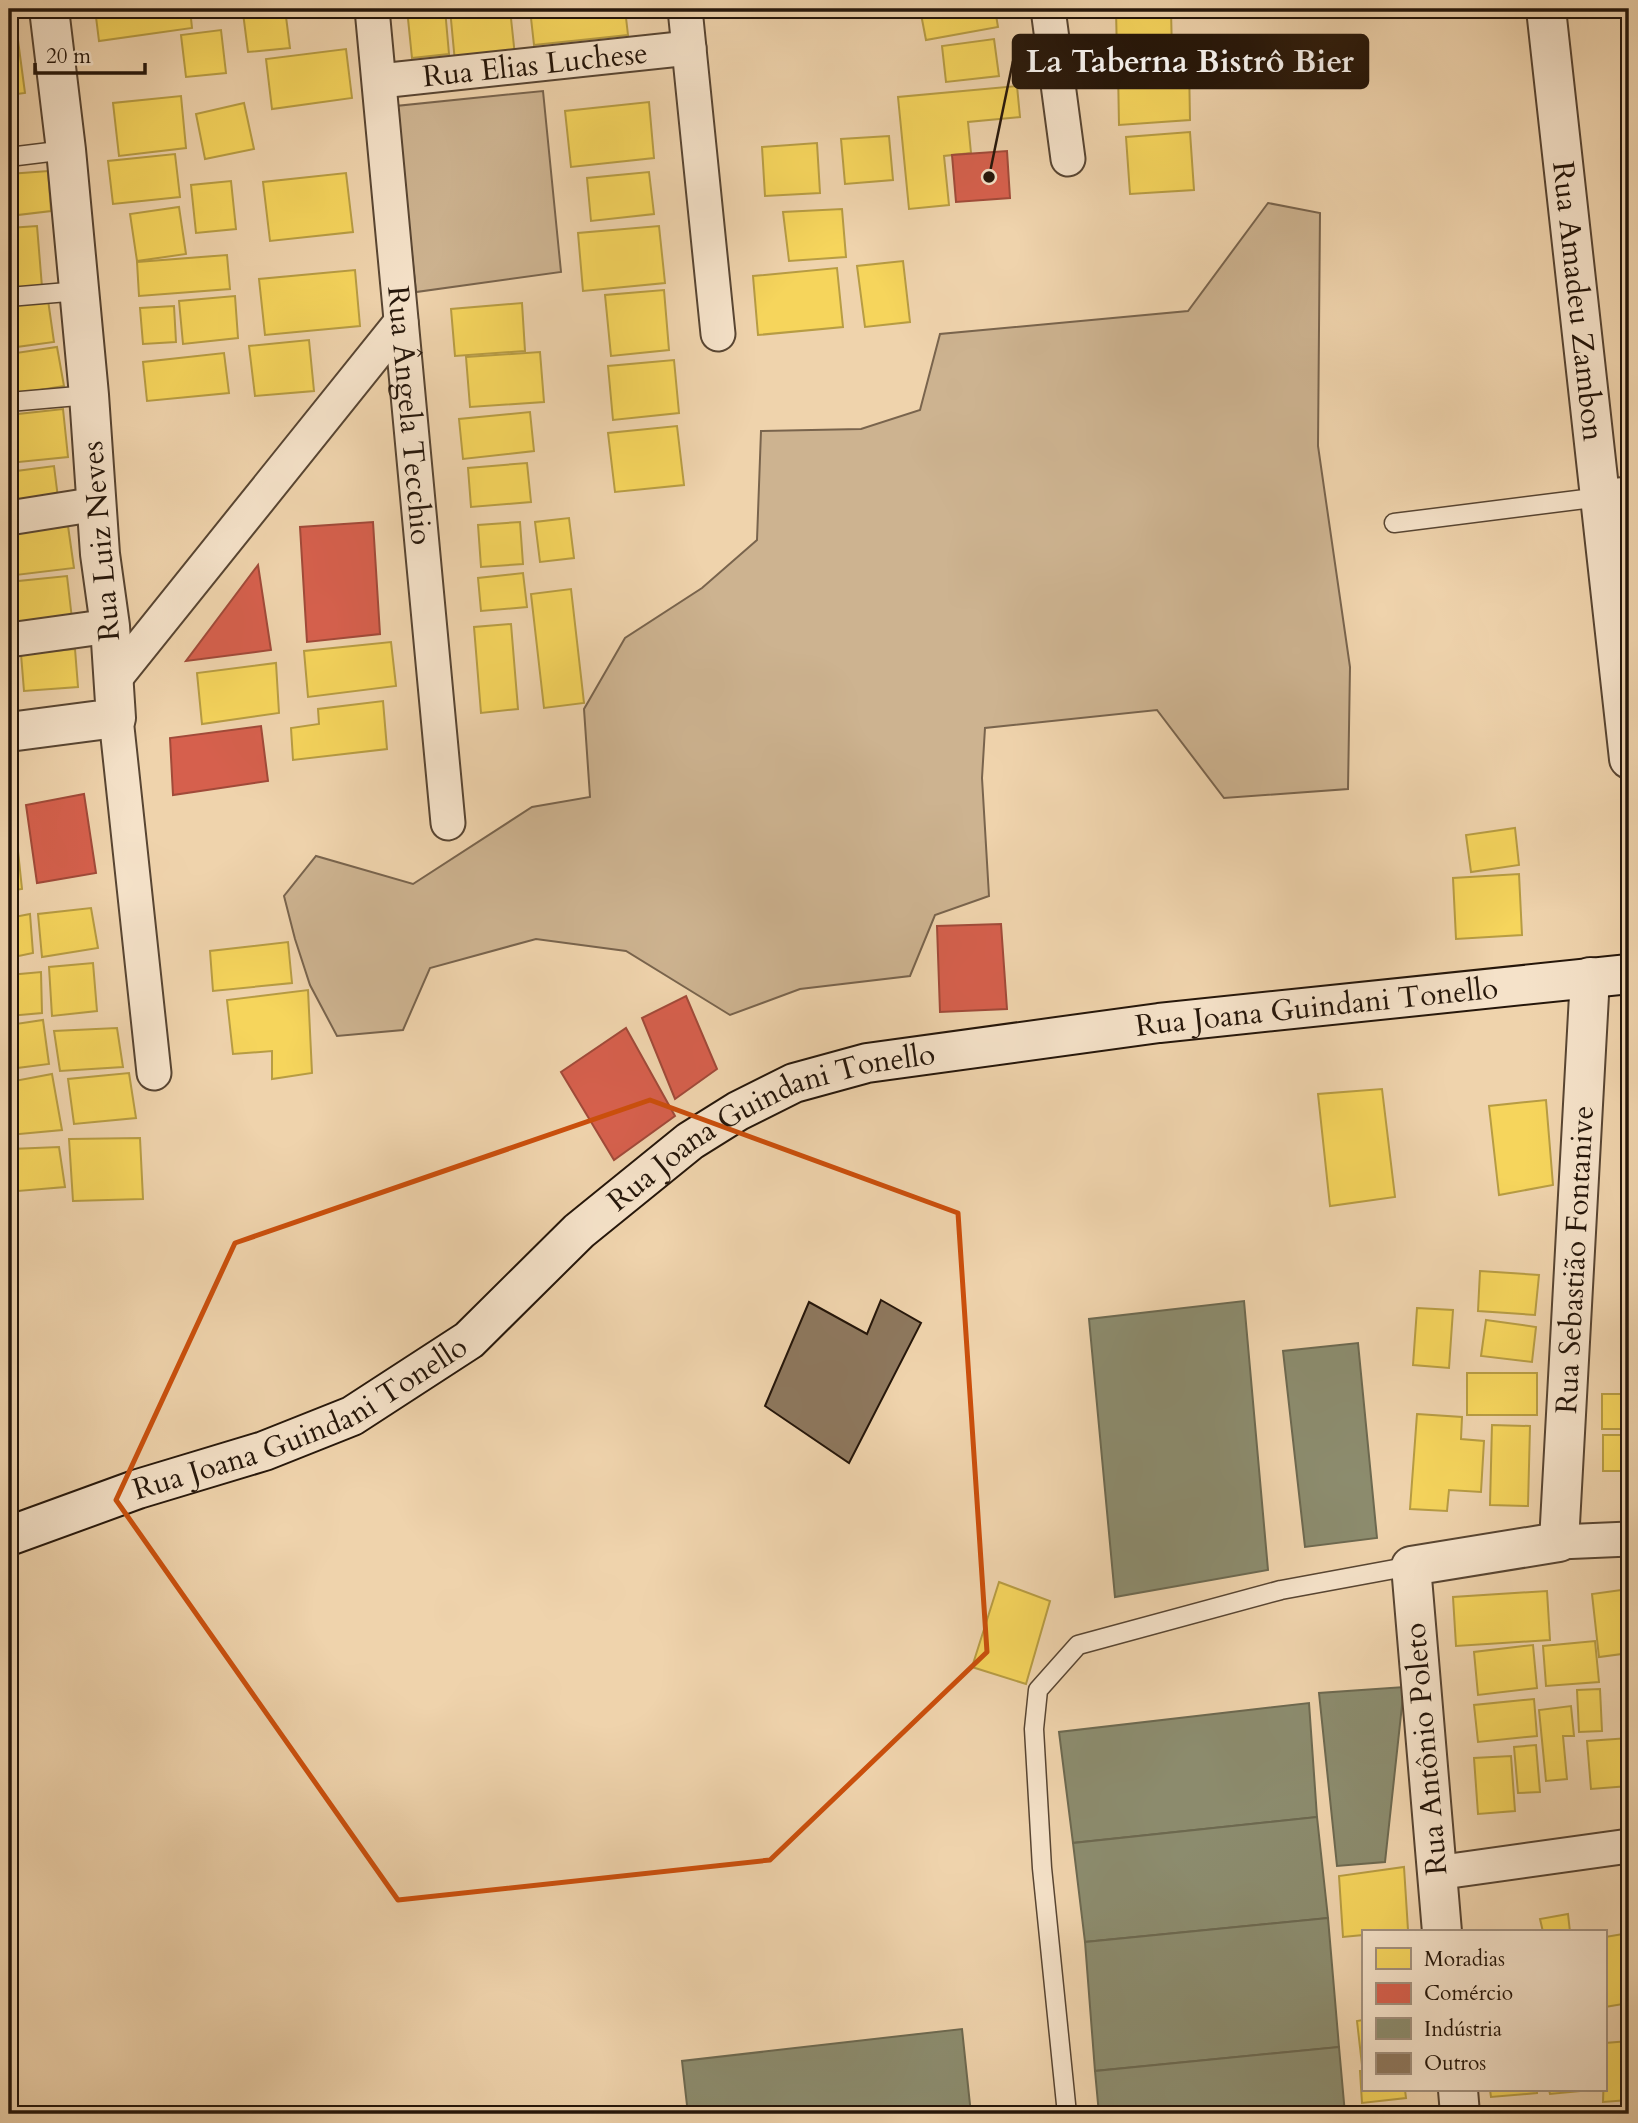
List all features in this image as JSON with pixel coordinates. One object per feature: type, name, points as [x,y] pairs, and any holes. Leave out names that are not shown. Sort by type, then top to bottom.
[{"type":"street","name":"Rua Luiz Neves","points":[[49,9],[66,150],[89,395],[100,554],[110,626],[115,699],[154,1073]]},
{"type":"street","name":"Rua Ângela Tecchio","points":[[372,9],[447,823]]},
{"type":"street","points":[[685,9],[718,334]]},
{"type":"street","points":[[1048,9],[1068,159]]},
{"type":"street","name":"Rua Amadeu Zambon","points":[[1546,9],[1615,495],[1629,760]]},
{"type":"street","name":"Rua Elias Luchese","points":[[380,82],[689,48]]},
{"type":"street","points":[[9,732],[115,699],[401,322]]},
{"type":"street","points":[[9,518],[97,504]]},
{"type":"street","points":[[9,640],[110,626]]},
{"type":"street","name":"Rua Joana Guindani Tonello","points":[[9,1536],[138,1489],[264,1451],[352,1416],[469,1340],[579,1231],[690,1141],[738,1111],[794,1083],[867,1063],[1159,1023],[1629,974]]},
{"type":"street","name":"Rua Sebastião Fontanive","points":[[1559,1542],[1590,977]]},
{"type":"street","points":[[1411,1566],[1559,1542],[1629,1539]]},
{"type":"street","name":"Rua Antônio Poleto","points":[[1411,1566],[1442,1930]]},
{"type":"street","points":[[1436,1873],[1629,1846]]},
{"type":"street","points":[[1458,2092],[1460,2114]]},
{"type":"lane","points":[[9,157],[66,150]]},
{"type":"lane","points":[[9,297],[79,291]]},
{"type":"lane","points":[[9,402],[89,395]]},
{"type":"lane","points":[[1394,523],[1615,495]]},
{"type":"lane","points":[[1067,2114],[1042,1868],[1034,1729],[1038,1690],[1078,1646],[1281,1590],[1411,1566]]},
{"type":"highlighted area","points":[[650,1100],[958,1213],[987,1652],[770,1860],[398,1900],[116,1500],[235,1243]]},
{"type":"shaded area","points":[[543,91],[561,272],[416,292],[396,106]]},
{"type":"shaded area","points":[[1268,203],[1320,213],[1318,446],[1350,667],[1348,789],[1224,798],[1157,710],[985,728],[982,778],[989,896],[935,915],[910,976],[800,989],[730,1015],[626,951],[536,939],[430,968],[403,1030],[337,1036],[310,985],[284,896],[316,856],[413,884],[532,807],[590,797],[584,709],[625,638],[702,588],[757,540],[761,431],[861,429],[920,410],[940,334],[1188,311]]},
{"type":"building: Moradias","points":[[95,9],[190,9],[192,28],[99,41]]},
{"type":"building: Moradias","points":[[285,9],[290,48],[248,52],[243,13]]},
{"type":"building: Moradias","points":[[407,9],[445,9],[449,54],[412,58]]},
{"type":"building: Moradias","points":[[450,9],[510,9],[515,56],[455,62]]},
{"type":"building: Moradias","points":[[530,9],[625,9],[628,35],[534,45]]},
{"type":"building: Moradias","points":[[735,9],[773,9],[735,12]]},
{"type":"building: Moradias","points":[[920,9],[995,9],[998,27],[926,40]]},
{"type":"building: Moradias","points":[[1116,9],[1171,9],[1172,54],[1117,56]]},
{"type":"building: Moradias","points":[[221,30],[226,73],[186,77],[181,35]]},
{"type":"building: Moradias","points":[[17,33],[25,93],[9,95],[9,34]]},
{"type":"building: Moradias","points":[[994,39],[999,76],[946,82],[942,46]]},
{"type":"building: Moradias","points":[[346,49],[352,98],[272,109],[266,59]]},
{"type":"building: Moradias","points":[[1189,64],[1190,120],[1119,125],[1118,70]]},
{"type":"building: Moradias","points":[[1017,86],[1020,117],[968,122],[971,153],[944,156],[949,205],[909,209],[898,97]]},
{"type":"building: Moradias","points":[[181,96],[186,148],[119,156],[113,103]]},
{"type":"building: Moradias","points":[[649,102],[654,158],[571,167],[565,111]]},
{"type":"building: Moradias","points":[[244,103],[254,149],[205,159],[196,114]]},
{"type":"building: Moradias","points":[[9,105],[12,105],[18,152],[9,153]]},
{"type":"building: Moradias","points":[[1190,132],[1194,190],[1130,194],[1126,137]]},
{"type":"building: Moradias","points":[[889,136],[893,180],[845,184],[841,139]]},
{"type":"building: Moradias","points":[[817,143],[820,193],[765,196],[762,147]]},
{"type":"building: Moradias","points":[[175,154],[180,197],[113,204],[108,161]]},
{"type":"building: Moradias","points":[[48,171],[51,211],[9,216],[9,174]]},
{"type":"building: Moradias","points":[[649,172],[654,214],[591,221],[587,178]]},
{"type":"building: Moradias","points":[[346,173],[353,232],[270,241],[263,182]]},
{"type":"building: Moradias","points":[[231,181],[236,229],[196,233],[191,185]]},
{"type":"building: Moradias","points":[[179,207],[186,254],[137,261],[130,214]]},
{"type":"building: Moradias","points":[[842,209],[846,257],[789,261],[783,212]]},
{"type":"building: Moradias","points":[[37,226],[42,287],[9,289],[9,228]]},
{"type":"building: Moradias","points":[[659,226],[665,283],[583,291],[578,233]]},
{"type":"building: Moradias","points":[[227,255],[230,289],[139,296],[137,262]]},
{"type":"building: Moradias","points":[[903,261],[910,322],[865,327],[857,266]]},
{"type":"building: Moradias","points":[[837,268],[843,327],[758,335],[753,276]]},
{"type":"building: Moradias","points":[[355,270],[360,326],[265,335],[259,279]]},
{"type":"building: Moradias","points":[[664,290],[669,350],[611,356],[605,295]]},
{"type":"building: Moradias","points":[[235,296],[238,338],[183,344],[179,301]]},
{"type":"building: Moradias","points":[[48,300],[54,342],[9,348],[9,306]]},
{"type":"building: Moradias","points":[[522,303],[525,351],[455,356],[451,309]]},
{"type":"building: Moradias","points":[[174,306],[176,342],[143,344],[140,308]]},
{"type":"building: Moradias","points":[[309,340],[314,391],[255,396],[249,346]]},
{"type":"building: Moradias","points":[[57,347],[64,386],[9,395],[9,354]]},
{"type":"building: Moradias","points":[[540,352],[544,402],[470,407],[466,357]]},
{"type":"building: Moradias","points":[[224,353],[229,393],[147,401],[143,362]]},
{"type":"building: Moradias","points":[[674,360],[679,413],[613,420],[608,366]]},
{"type":"building: Moradias","points":[[63,409],[68,457],[9,463],[9,415]]},
{"type":"building: Moradias","points":[[530,412],[534,451],[463,459],[459,419]]},
{"type":"building: Moradias","points":[[677,426],[684,485],[615,492],[608,433]]},
{"type":"building: Moradias","points":[[527,463],[531,502],[471,507],[468,468]]},
{"type":"building: Moradias","points":[[54,466],[59,506],[9,512],[9,472]]},
{"type":"building: Moradias","points":[[569,518],[574,558],[540,562],[535,522]]},
{"type":"building: Moradias","points":[[520,522],[523,564],[481,567],[478,525]]},
{"type":"building: Moradias","points":[[68,526],[74,568],[16,575],[10,534]]},
{"type":"building: Moradias","points":[[523,573],[527,607],[481,611],[478,578]]},
{"type":"building: Moradias","points":[[67,576],[72,619],[14,626],[9,582]]},
{"type":"building: Moradias","points":[[571,589],[584,703],[544,708],[531,594]]},
{"type":"building: Moradias","points":[[511,624],[518,709],[481,713],[474,627]]},
{"type":"building: Moradias","points":[[391,642],[396,686],[308,697],[304,651]]},
{"type":"building: Moradias","points":[[75,649],[78,687],[24,691],[21,654]]},
{"type":"building: Moradias","points":[[276,663],[279,713],[202,724],[197,673]]},
{"type":"building: Moradias","points":[[383,701],[387,749],[293,760],[291,728],[319,724],[318,709]]},
{"type":"building: Moradias","points":[[15,823],[22,889],[9,891],[9,824]]},
{"type":"building: Moradias","points":[[1515,828],[1519,865],[1471,872],[1466,835]]},
{"type":"building: Moradias","points":[[1519,874],[1522,935],[1456,939],[1453,878]]},
{"type":"building: Moradias","points":[[91,908],[98,948],[42,957],[38,914]]},
{"type":"building: Moradias","points":[[30,914],[33,953],[9,958],[9,918]]},
{"type":"building: Moradias","points":[[288,942],[292,983],[213,991],[210,951]]},
{"type":"building: Moradias","points":[[93,963],[97,1011],[52,1016],[49,967]]},
{"type":"building: Moradias","points":[[41,972],[42,1013],[9,1016],[9,975]]},
{"type":"building: Moradias","points":[[308,990],[312,1073],[272,1079],[272,1051],[233,1054],[227,1000]]},
{"type":"building: Moradias","points":[[43,1020],[49,1064],[9,1069],[9,1025]]},
{"type":"building: Moradias","points":[[117,1028],[123,1067],[60,1071],[54,1031]]},
{"type":"building: Moradias","points":[[129,1073],[136,1118],[74,1124],[68,1079]]},
{"type":"building: Moradias","points":[[52,1074],[62,1130],[9,1135],[9,1082]]},
{"type":"building: Moradias","points":[[1382,1089],[1395,1197],[1330,1206],[1318,1094]]},
{"type":"building: Moradias","points":[[1546,1100],[1553,1185],[1499,1195],[1489,1106]]},
{"type":"building: Moradias","points":[[140,1138],[143,1199],[73,1201],[69,1139]]},
{"type":"building: Moradias","points":[[59,1147],[65,1187],[18,1191],[11,1149]]},
{"type":"building: Moradias","points":[[1628,1151],[1629,1188],[1625,1188]]},
{"type":"building: Moradias","points":[[1480,1271],[1539,1275],[1535,1315],[1478,1311]]},
{"type":"building: Moradias","points":[[1417,1308],[1453,1310],[1449,1368],[1413,1365]]},
{"type":"building: Moradias","points":[[1486,1320],[1536,1327],[1532,1362],[1481,1356]]},
{"type":"building: Moradias","points":[[1629,1334],[1629,1373],[1626,1372]]},
{"type":"building: Moradias","points":[[1467,1373],[1537,1373],[1537,1415],[1467,1415]]},
{"type":"building: Moradias","points":[[1602,1394],[1629,1394],[1629,1429],[1602,1429]]},
{"type":"building: Moradias","points":[[1417,1414],[1462,1417],[1461,1439],[1484,1441],[1481,1492],[1449,1490],[1447,1511],[1410,1509]]},
{"type":"building: Moradias","points":[[1492,1425],[1530,1426],[1528,1506],[1490,1505]]},
{"type":"building: Moradias","points":[[1603,1435],[1629,1435],[1629,1471],[1603,1471]]},
{"type":"building: Moradias","points":[[999,1582],[1050,1601],[1026,1684],[972,1667]]},
{"type":"building: Moradias","points":[[1629,1589],[1629,1653],[1599,1657],[1592,1594]]},
{"type":"building: Moradias","points":[[1547,1591],[1550,1640],[1456,1646],[1453,1597]]},
{"type":"building: Moradias","points":[[1595,1641],[1599,1682],[1546,1686],[1543,1646]]},
{"type":"building: Moradias","points":[[1533,1645],[1537,1688],[1478,1695],[1474,1652]]},
{"type":"building: Moradias","points":[[1600,1689],[1602,1731],[1579,1732],[1577,1690]]},
{"type":"building: Moradias","points":[[1534,1699],[1537,1736],[1478,1742],[1474,1705]]},
{"type":"building: Moradias","points":[[1571,1706],[1574,1736],[1563,1736],[1567,1779],[1546,1781],[1539,1710]]},
{"type":"building: Moradias","points":[[1629,1738],[1629,1786],[1591,1789],[1587,1741]]},
{"type":"building: Moradias","points":[[1536,1745],[1540,1792],[1518,1793],[1514,1747]]},
{"type":"building: Moradias","points":[[1511,1756],[1515,1811],[1478,1814],[1474,1758]]},
{"type":"building: Moradias","points":[[1404,1867],[1408,1930],[1362,1930],[1362,1935],[1343,1937],[1339,1876]]},
{"type":"building: Moradias","points":[[1568,1914],[1570,1930],[1543,1930],[1540,1919]]},
{"type":"building: Moradias","points":[[1629,1933],[1629,2003],[1606,2007],[1606,1937]]},
{"type":"building: Moradias","points":[[1362,2020],[1362,2065],[1357,2021]]},
{"type":"building: Moradias","points":[[1629,2041],[1629,2100],[1603,2102],[1603,2092],[1606,2092],[1606,2043]]},
{"type":"building: Moradias","points":[[1360,2071],[1362,2092],[1405,2092],[1406,2098],[1362,2103]]},
{"type":"building: Moradias","points":[[1490,2092],[1537,2092],[1537,2093],[1491,2097]]},
{"type":"building: Moradias","points":[[1417,2109],[1417,2114],[1367,2114]]},
{"type":"building: Comércio","points":[[1007,151],[1010,198],[956,202],[952,155]]},
{"type":"building: Comércio","points":[[373,522],[380,634],[307,642],[300,527]]},
{"type":"building: Comércio","points":[[258,565],[271,650],[186,661]]},
{"type":"building: Comércio","points":[[261,726],[268,781],[173,795],[170,738]]},
{"type":"building: Comércio","points":[[84,794],[96,873],[37,883],[26,805]]},
{"type":"building: Comércio","points":[[1001,924],[1007,1009],[940,1012],[937,926]]},
{"type":"building: Comércio","points":[[686,996],[717,1069],[675,1099],[642,1018]]},
{"type":"building: Comércio","points":[[626,1028],[675,1116],[614,1160],[561,1072]]},
{"type":"building: Indústria","points":[[1244,1301],[1268,1570],[1115,1597],[1089,1319]]},
{"type":"building: Indústria","points":[[1358,1343],[1377,1538],[1305,1547],[1283,1351]]},
{"type":"building: Indústria","points":[[1404,1687],[1385,1862],[1337,1866],[1319,1693]]},
{"type":"building: Indústria","points":[[1309,1703],[1317,1817],[1073,1843],[1059,1732]]},
{"type":"building: Indústria","points":[[1317,1817],[1328,1918],[1085,1942],[1073,1843]]},
{"type":"building: Indústria","points":[[1328,1918],[1339,2047],[1095,2071],[1085,1942]]},
{"type":"building: Indústria","points":[[962,2029],[971,2114],[688,2114],[682,2061]]},
{"type":"building: Indústria","points":[[1339,2047],[1345,2114],[1099,2114],[1095,2071]]},
{"type":"building: Outros","points":[[881,1300],[921,1323],[849,1463],[765,1406],[809,1302],[867,1334]]},
{"type":"place","name":"La Taberna Bistrô Bier","points":[[989,177]]}]
